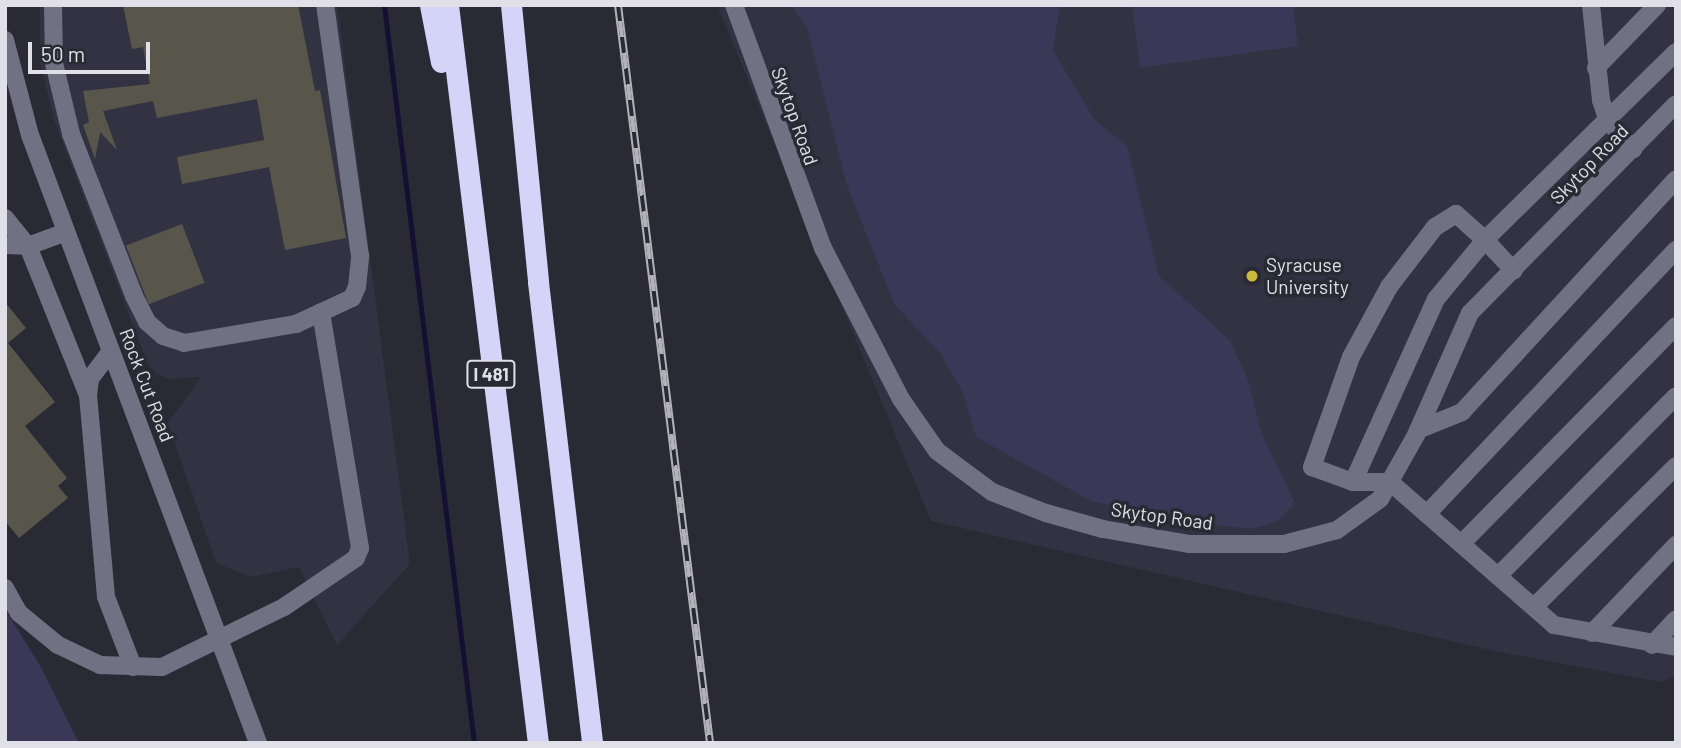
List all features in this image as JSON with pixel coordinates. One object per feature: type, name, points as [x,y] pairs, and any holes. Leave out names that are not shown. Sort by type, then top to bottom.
[{"type":"highway","points":[[430,5],[483,304]]},
{"type":"highway","name":"I 481","points":[[448,5],[538,743]]},
{"type":"highway","points":[[512,5],[538,282],[592,743]]},
{"type":"street","points":[[53,5],[54,63],[71,134],[147,322],[163,337],[184,343],[296,324],[352,298],[357,287],[360,256],[325,5]]},
{"type":"street","name":"Skytop Road","points":[[734,5],[823,248],[901,398],[925,436],[952,465],[992,492],[1046,513],[1103,529],[1227,545],[1284,544],[1336,530],[1380,499],[1418,430],[1469,313],[1514,271],[1676,104]]},
{"type":"street","points":[[1596,68],[1657,5]]},
{"type":"street","points":[[1592,6],[1596,68],[1608,121],[1633,149]]},
{"type":"street","name":"Rock Cut Road","points":[[5,40],[30,135],[222,640],[258,743]]},
{"type":"street","points":[[1353,482],[1418,332],[1436,299],[1485,240],[1676,52]]},
{"type":"street","points":[[1418,430],[1462,412],[1676,179]]},
{"type":"street","points":[[1514,271],[1457,214],[1435,227],[1389,287],[1351,357],[1312,467],[1353,482],[1390,482],[1554,625],[1676,648]]},
{"type":"street","points":[[5,218],[28,246],[88,395]]},
{"type":"street","points":[[5,245],[28,246],[66,232]]},
{"type":"street","points":[[1427,514],[1676,250]]},
{"type":"street","points":[[5,588],[19,613],[58,645],[100,666],[162,667],[222,640],[284,607],[356,558],[360,548],[321,312]]},
{"type":"street","points":[[1461,544],[1676,326]]},
{"type":"street","points":[[111,351],[90,379],[88,395],[106,597],[133,667]]},
{"type":"street","points":[[1498,576],[1676,396]]},
{"type":"street","points":[[1534,607],[1676,466]]},
{"type":"street","points":[[1592,633],[1676,545]]},
{"type":"street","points":[[1652,645],[1676,619]]},
{"type":"shaded area","points":[[40,5],[337,5],[410,564],[337,645],[299,567],[251,577],[216,563],[168,423],[201,377],[169,379],[155,373],[147,362],[54,120],[40,63]]},
{"type":"shaded area","name":"Syracuse University","points":[[717,5],[1676,5],[1676,676],[1660,682],[1494,651],[931,521]]},
{"type":"shaded area","points":[[791,5],[1060,5],[1053,50],[1095,120],[1127,146],[1159,276],[1230,340],[1248,380],[1262,434],[1295,503],[1277,521],[1253,529],[1179,521],[1091,501],[976,437],[963,393],[941,354],[894,304],[846,183],[807,28]]},
{"type":"shaded area","points":[[1132,5],[1293,5],[1298,46],[1140,68]]},
{"type":"shaded area","points":[[5,609],[41,667],[79,743],[5,743]]},
{"type":"building","points":[[123,5],[298,5],[315,91],[320,90],[346,238],[285,250],[269,167],[182,184],[177,157],[264,140],[257,99],[157,118],[153,101],[103,111],[117,150],[100,132],[95,159],[83,125],[89,122],[83,91],[150,84],[143,47],[132,49]]},
{"type":"building","points":[[182,224],[205,283],[149,304],[126,246]]},
{"type":"building","points":[[5,302],[26,328],[8,343],[55,402],[25,426],[67,478],[58,486],[68,498],[19,538],[5,521]]},
{"type":"waterway","points":[[384,5],[474,743]]},
{"type":"railway","points":[[618,5],[710,743]]},
{"type":"place","name":"Syracuse University","points":[[1252,276]]}]
